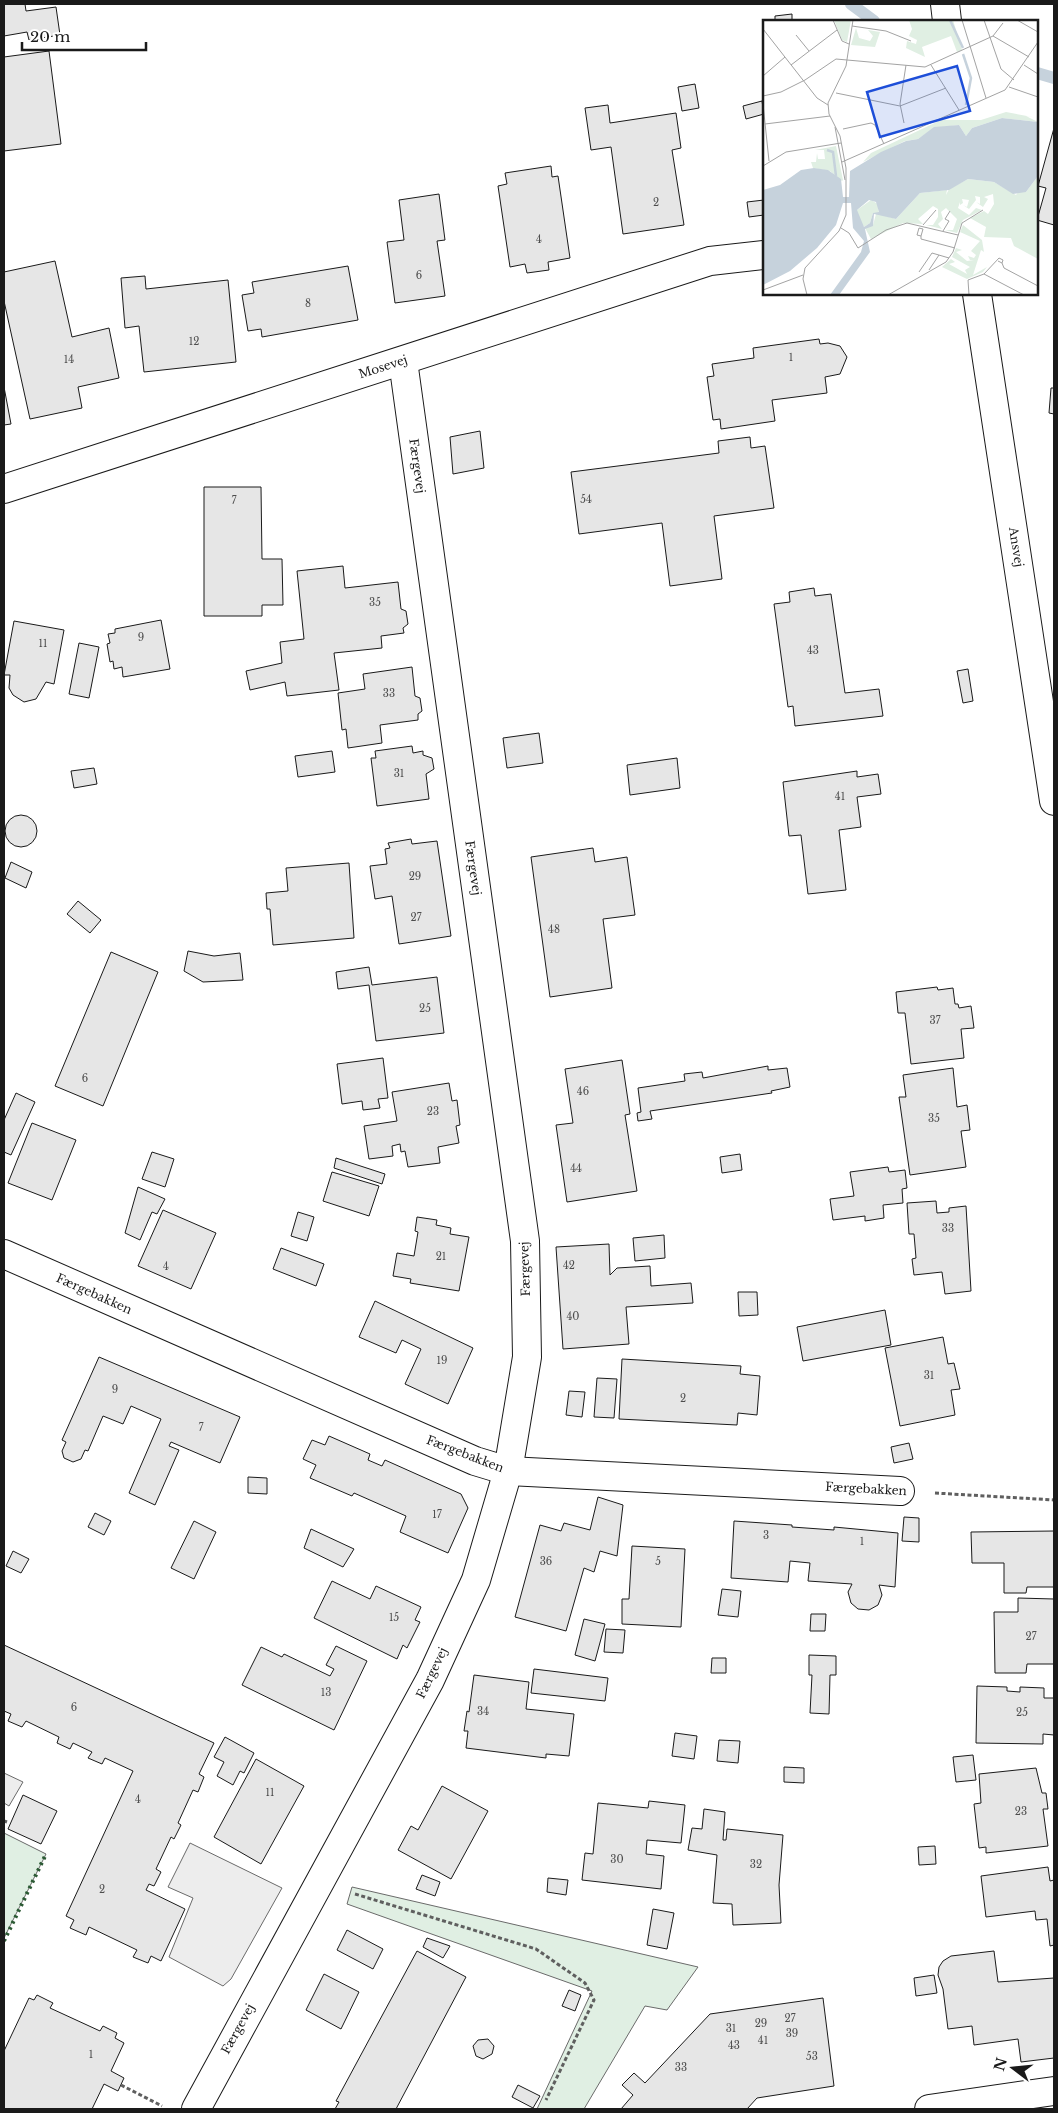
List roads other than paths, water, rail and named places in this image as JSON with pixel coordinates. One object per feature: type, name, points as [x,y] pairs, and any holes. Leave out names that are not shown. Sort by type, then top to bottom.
[{"type":"street","points":[[945,4],[947,20]]},
{"type":"street","name":"Mosevej","points":[[4,489],[710,261],[763,255]]},
{"type":"street","name":"Ansvej","points":[[977,295],[1054,801]]},
{"type":"street","name":"Færgevej","points":[[196,2109],[430,1680],[476,1580],[508,1471],[527,1357],[525,1240],[403,361]]},
{"type":"street","name":"Færgebakken","points":[[4,1254],[474,1461],[508,1471],[900,1491]]},
{"type":"street","points":[[929,2109],[1054,2091]]},
{"type":"waterway","points":[[851,4],[873,20]]},
{"type":"waterway","points":[[1038,73],[1054,78]]}]
